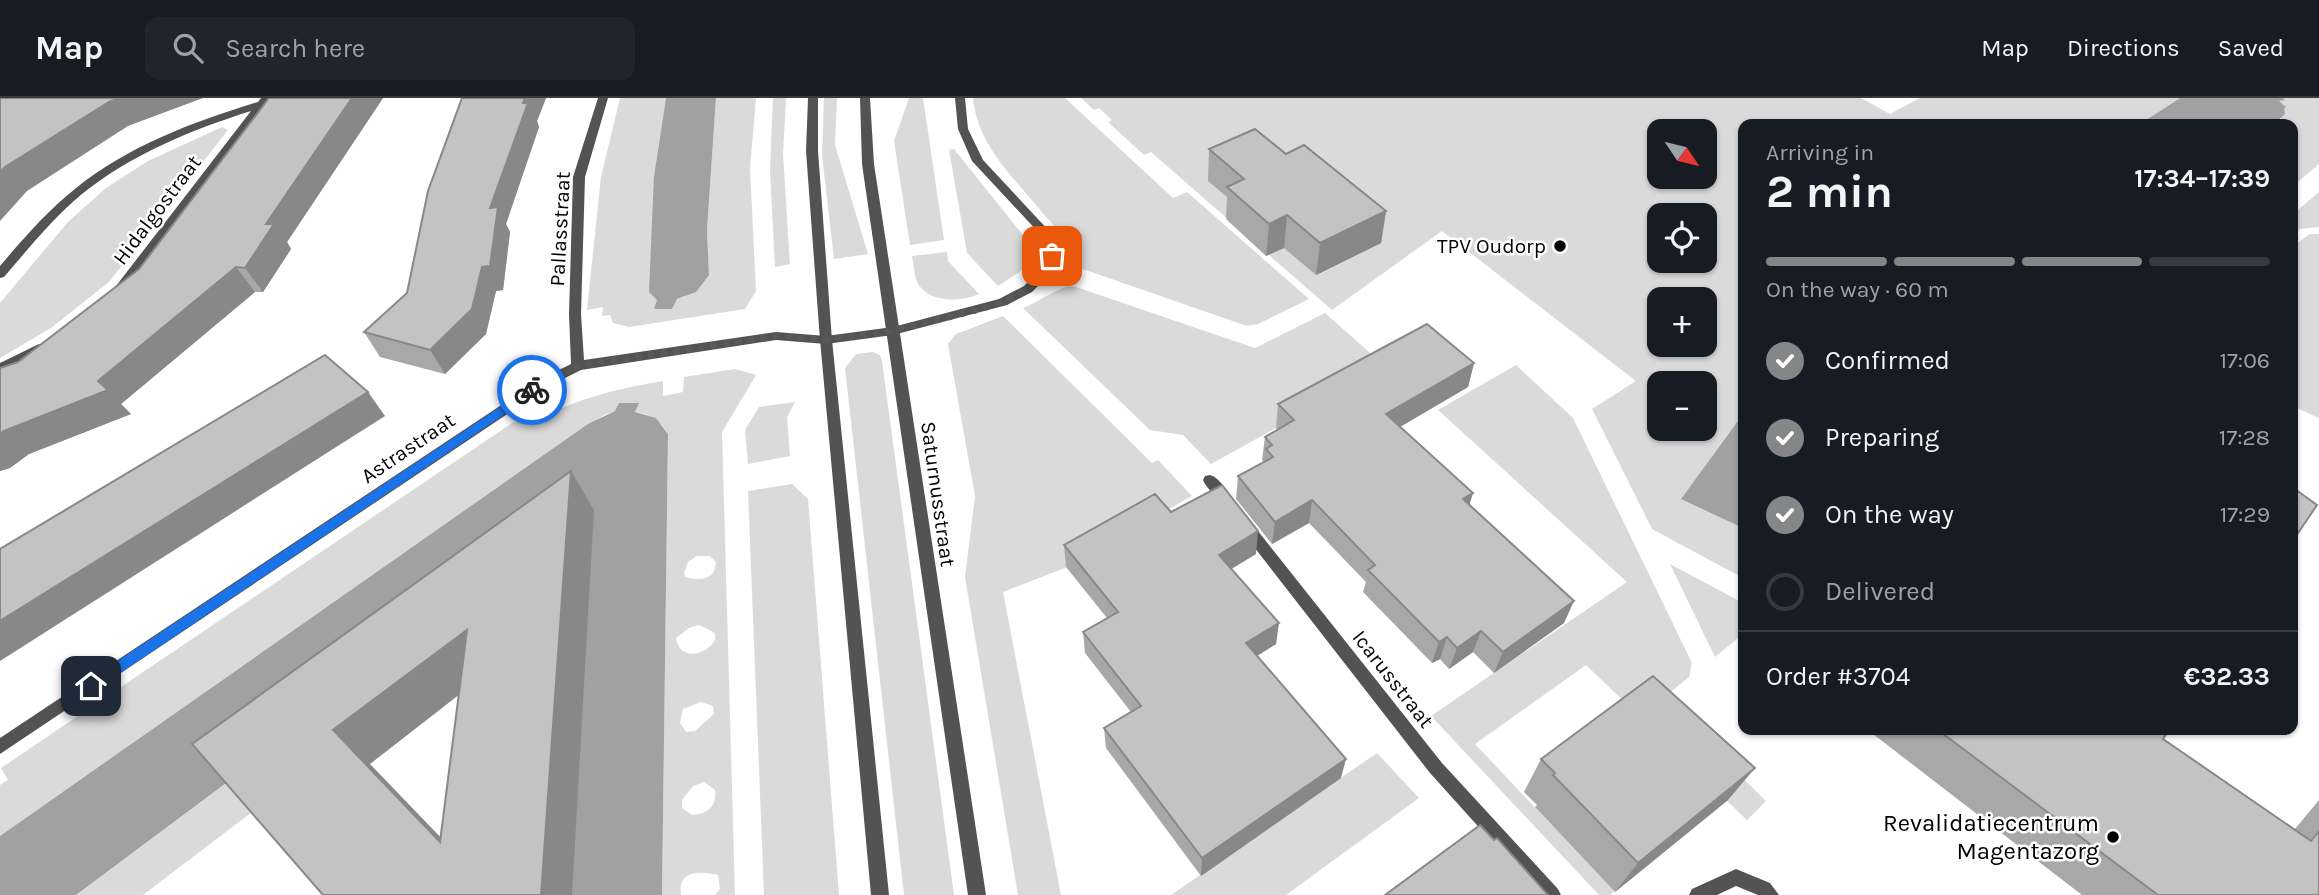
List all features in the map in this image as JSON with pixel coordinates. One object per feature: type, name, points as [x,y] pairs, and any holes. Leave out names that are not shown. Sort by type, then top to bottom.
[{"type":"street","name":"Pallasstraat","points":[[578,366],[575,314],[579,177],[603,98]]},
{"type":"street","points":[[813,98],[812,151],[826,340],[880,895]]},
{"type":"street","name":"Saturnusstraat","points":[[864,98],[869,164],[892,331],[977,895]]},
{"type":"street","name":"Astrastraat","points":[[0,747],[544,383],[578,366],[776,336],[826,340],[892,331],[1011,298],[1028,289],[1047,270],[1052,256],[1045,233],[978,161],[962,129],[960,98]]},
{"type":"street","name":"Hidalgostraat","points":[[0,274],[40,227],[78,192],[112,167],[167,137],[264,101]]},
{"type":"street","name":"Hidalgostraat","points":[[108,299],[127,281],[264,101]]},
{"type":"street","points":[[0,369],[54,340]]},
{"type":"street","name":"Icarusstraat","points":[[1210,480],[1436,768],[1552,895]]},
{"type":"street","points":[[1698,895],[1736,877],[1764,889],[1770,895]]},
{"type":"shaded area","points":[[620,98],[666,98],[654,176],[658,300],[654,309],[672,309],[676,299],[684,297],[709,275],[707,230],[716,98],[756,98],[750,168],[756,291],[745,309],[629,327],[613,323],[610,315],[602,316],[603,307],[587,310],[601,177]]},
{"type":"shaded area","points":[[666,98],[716,98],[707,230],[709,275],[696,292],[677,299],[672,309],[654,309],[657,300],[649,292],[654,176]]},
{"type":"shaded area","points":[[773,98],[786,98],[783,154],[790,264],[775,267],[770,170]]},
{"type":"shaded area","points":[[824,98],[837,98],[835,145],[868,254],[834,259],[822,155]]},
{"type":"shaded area","points":[[909,98],[923,98],[944,240],[910,245],[894,141]]},
{"type":"shaded area","points":[[973,98],[1065,98],[1173,198],[1187,192],[1309,299],[1258,324],[1247,326],[1077,267],[1070,261],[1067,246],[1060,234],[989,145],[981,130]]},
{"type":"shaded area","name":"TPV Oudorp","points":[[1081,98],[1861,98],[1890,114],[1920,98],[2180,98],[2148,119],[1738,119],[1738,421],[1682,498],[1738,526],[1738,575],[1652,529],[1592,409],[1636,381],[1442,231],[1332,310],[1151,152],[1144,155],[1108,122],[1112,120],[1099,108],[1094,110]]},
{"type":"shaded area","points":[[2180,98],[2283,98],[2285,100],[2279,101],[2286,107],[2285,114],[2280,119],[2148,119]]},
{"type":"shaded area","points":[[2319,98],[2319,164],[2298,182],[2298,119],[2281,119],[2279,100]]},
{"type":"shaded area","points":[[222,127],[228,130],[109,282],[51,328],[0,358],[0,303],[68,222],[106,188],[148,161]]},
{"type":"shaded area","points":[[954,149],[1026,239],[1030,250],[1021,271],[998,286],[967,253],[949,150]]},
{"type":"shaded area","points":[[2319,192],[2319,227],[2298,230],[2298,210]]},
{"type":"shaded area","points":[[2310,234],[2319,234],[2319,418],[2298,409],[2298,242]]},
{"type":"shaded area","points":[[947,252],[948,261],[979,294],[955,299],[938,298],[930,295],[918,284],[912,256]]},
{"type":"shaded area","points":[[1073,286],[1255,348],[1325,313],[1386,367],[1211,464],[1183,435],[1150,430],[1023,308],[1062,288]]},
{"type":"shaded area","points":[[1003,316],[1152,463],[1158,460],[1192,496],[1065,568],[1003,592],[1061,895],[1018,895],[965,577],[975,496],[948,344],[956,334]]},
{"type":"shaded area","points":[[873,352],[880,355],[882,361],[954,895],[904,895],[845,368],[856,354]]},
{"type":"shaded area","points":[[1516,365],[1573,418],[1692,663],[1689,677],[1662,699],[1766,801],[1747,820],[1586,665],[1475,744],[1614,891],[1610,895],[1599,895],[1431,716],[1627,582],[1438,410]]},
{"type":"shaded area","points":[[735,369],[756,375],[722,432],[735,895],[715,895],[720,889],[718,875],[697,873],[691,874],[683,881],[681,895],[662,895],[668,434],[654,418],[635,412],[638,403],[604,415],[0,836],[0,785],[8,780],[1,768],[518,419],[526,425],[592,397],[663,381],[663,396],[683,392],[684,377]],"holes":[[[697,556],[710,556],[716,562],[713,573],[701,579],[685,577],[688,562]],[[699,625],[715,633],[715,640],[706,650],[687,653],[678,645],[676,638],[689,628]],[[701,702],[713,706],[714,714],[695,731],[686,732],[680,723],[683,709]],[[704,782],[715,790],[715,796],[710,808],[703,813],[692,815],[682,808],[682,800],[693,786]]]},
{"type":"shaded area","points":[[795,402],[787,417],[790,456],[748,464],[745,430],[759,407]]},
{"type":"shaded area","points":[[619,403],[639,403],[635,412],[656,418],[668,434],[662,895],[565,895],[593,510],[76,895],[0,895],[0,836],[588,424],[615,411]]},
{"type":"shaded area","points":[[1738,421],[1738,526],[1681,499]]},
{"type":"shaded area","points":[[792,484],[808,499],[839,895],[764,895],[748,491]]},
{"type":"shaded area","points":[[1670,564],[1738,600],[1738,638],[1715,657]]},
{"type":"shaded area","points":[[1377,753],[1419,798],[1286,895],[1171,895]]},
{"type":"shaded area","points":[[235,777],[260,806],[143,895],[76,895]]},
{"type":"building","points":[[0,98],[120,98],[109,102],[0,172]]},
{"type":"building","points":[[269,98],[352,98],[266,224],[274,224],[245,268],[236,267],[98,381],[108,390],[0,434],[0,368],[18,362],[139,269]]},
{"type":"building","points":[[462,98],[525,98],[523,103],[528,103],[490,208],[498,207],[490,266],[482,267],[472,309],[430,350],[364,332],[407,293],[428,191]]},
{"type":"building","points":[[1255,129],[1286,154],[1304,145],[1386,211],[1320,243],[1287,215],[1269,224],[1227,187],[1244,179],[1209,149]]},
{"type":"building","points":[[1427,324],[1474,363],[1386,414],[1473,493],[1463,499],[1574,601],[1503,652],[1481,631],[1457,648],[1447,637],[1439,642],[1368,570],[1375,565],[1312,500],[1275,522],[1238,476],[1273,457],[1266,449],[1272,445],[1265,437],[1294,420],[1278,404]]},
{"type":"building","points":[[325,355],[368,392],[0,621],[0,549]]},
{"type":"building","points":[[571,471],[541,895],[323,895],[192,744]],"holes":[[[467,630],[440,842],[333,730]]]},
{"type":"building","points":[[1222,485],[1258,531],[1219,555],[1279,623],[1246,643],[1346,759],[1202,858],[1104,728],[1141,706],[1083,632],[1118,612],[1064,545],[1155,494],[1171,512]]},
{"type":"building","points":[[2298,491],[2317,505],[2298,533]]},
{"type":"building","points":[[1653,676],[1755,768],[1638,863],[1553,775],[1555,773],[1541,759]]},
{"type":"building","name":"Revalidatiecentrum Magentazorg","points":[[1945,735],[2166,735],[2163,739],[2311,841],[2319,831],[2319,895],[2158,895]]},
{"type":"building","points":[[1480,825],[1494,840],[1497,838],[1548,895],[1385,895]]},
{"type":"way so far","points":[[532,390],[578,366],[776,336],[826,340],[892,331],[969,312],[1003,302],[1028,289],[1047,270],[1052,256]]},
{"type":"place","name":"TPV Oudorp","points":[[1560,246]]},
{"type":"place","name":"Revalidatiecentrum Magentazorg","points":[[2113,837]]},
{"type":"route","points":[[91,686],[532,390]]}]
